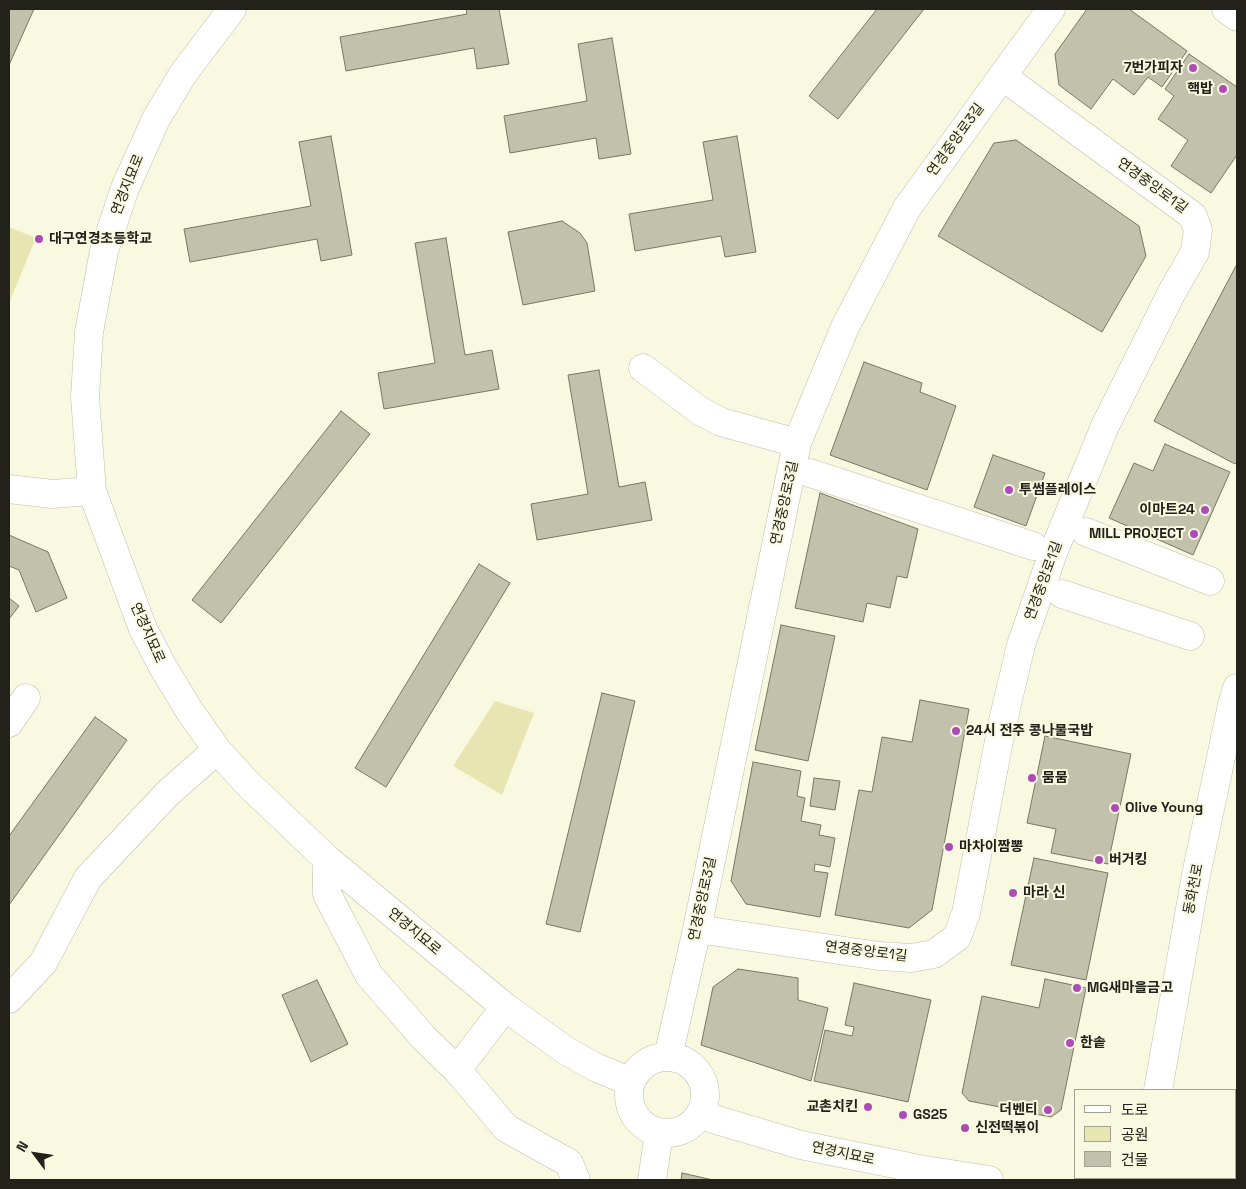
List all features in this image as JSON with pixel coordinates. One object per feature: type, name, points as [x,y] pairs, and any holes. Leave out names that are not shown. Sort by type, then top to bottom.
[{"type":"street","name":"연경지묘로","points":[[232,9],[182,74],[156,119],[125,188],[104,251],[89,332],[85,397],[92,491],[143,629],[162,668],[188,710],[217,750],[248,784],[327,859],[505,1007],[565,1050],[595,1067],[631,1082]]},
{"type":"street","name":"연경중앙로3길","points":[[668,1057],[697,929],[797,444],[845,327],[907,208],[1051,9]]},
{"type":"street","points":[[1226,9],[1237,17]]},
{"type":"street","name":"연경중앙로1길","points":[[697,929],[879,956],[911,958],[934,954],[957,937],[966,913],[1002,725],[1021,645],[1053,553],[1104,426],[1172,292],[1195,252],[1198,230],[1193,216],[1002,76]]},
{"type":"street","points":[[643,368],[700,412],[721,422],[797,444]]},
{"type":"street","points":[[810,473],[1033,546]]},
{"type":"street","points":[[9,489],[52,494],[92,491]]},
{"type":"street","points":[[1086,532],[1210,581]]},
{"type":"street","points":[[1062,594],[1190,636]]},
{"type":"street","name":"동화천로","points":[[1158,1089],[1196,875],[1237,688]]},
{"type":"street","points":[[9,723],[26,698]]},
{"type":"street","points":[[9,999],[43,963],[88,878],[168,793],[217,750]]},
{"type":"street","points":[[327,859],[327,894],[369,975],[424,1038],[457,1070],[506,1128],[569,1163],[576,1180]]},
{"type":"street","points":[[457,1070],[505,1007]]},
{"type":"street","points":[[668,1057],[679,1059],[689,1064],[698,1072],[706,1093],[700,1115],[692,1124],[671,1134],[659,1133],[647,1128],[637,1119],[631,1108],[629,1095],[631,1082],[646,1063],[656,1058],[668,1057]]},
{"type":"street","name":"연경지묘로","points":[[700,1115],[801,1145],[919,1169],[989,1180]]},
{"type":"street","points":[[652,1180],[659,1133]]},
{"type":"green space","points":[[9,227],[36,238],[9,303]]},
{"type":"green space","points":[[495,701],[534,713],[502,795],[453,766]]},
{"type":"building","points":[[9,9],[34,9],[9,65]]},
{"type":"building","points":[[466,9],[499,9],[509,64],[477,69],[474,48],[346,71],[340,37],[467,14]]},
{"type":"building","points":[[877,9],[924,9],[838,119],[809,96]]},
{"type":"building","points":[[1087,9],[1129,9],[1187,51],[1162,87],[1148,77],[1134,95],[1113,79],[1091,109],[1059,85],[1055,54]]},
{"type":"building","points":[[612,38],[631,154],[599,159],[596,138],[510,153],[504,116],[587,101],[578,44]]},
{"type":"building","points":[[1189,54],[1237,87],[1237,155],[1211,193],[1171,166],[1188,140],[1158,119],[1174,96],[1165,89]]},
{"type":"building","points":[[331,136],[352,255],[321,261],[317,239],[190,262],[184,229],[311,206],[299,142]]},
{"type":"building","points":[[737,136],[756,252],[725,257],[721,236],[635,251],[629,214],[713,200],[703,142]]},
{"type":"building","points":[[1016,140],[1139,226],[1146,256],[1102,332],[938,236],[994,143]]},
{"type":"building","points":[[562,221],[580,233],[587,243],[595,291],[523,305],[508,232]]},
{"type":"building","points":[[446,238],[465,355],[492,350],[499,389],[384,409],[378,373],[435,363],[415,243]]},
{"type":"building","points":[[1237,264],[1237,461],[1235,464],[1154,421]]},
{"type":"building","points":[[864,362],[922,383],[920,392],[956,406],[927,490],[830,455]]},
{"type":"building","points":[[599,370],[619,487],[645,482],[652,520],[537,540],[531,504],[588,494],[568,375]]},
{"type":"building","points":[[341,411],[370,434],[221,623],[192,600]]},
{"type":"building","points":[[1165,444],[1230,472],[1193,555],[1109,518],[1134,463],[1153,471]]},
{"type":"building","name":"투썸플레이스","points":[[993,455],[1045,473],[1026,526],[974,507]]},
{"type":"building","points":[[820,493],[918,529],[907,578],[897,576],[890,608],[867,603],[863,622],[795,608]]},
{"type":"building","points":[[9,535],[48,552],[67,598],[36,612],[19,570],[9,566]]},
{"type":"building","points":[[479,564],[510,583],[386,787],[355,768]]},
{"type":"building","points":[[9,598],[19,606],[9,619]]},
{"type":"building","points":[[781,625],[835,636],[808,761],[755,750]]},
{"type":"building","points":[[602,693],[635,701],[580,932],[546,924]]},
{"type":"building","points":[[920,700],[969,709],[932,910],[909,928],[835,915],[859,790],[872,792],[882,737],[912,742]]},
{"type":"building","points":[[95,717],[127,740],[9,905],[9,836]]},
{"type":"building","points":[[1045,736],[1131,754],[1108,864],[1051,853],[1056,829],[1027,823]]},
{"type":"building","points":[[753,762],[801,771],[797,796],[805,798],[801,821],[821,825],[819,835],[835,838],[830,867],[815,864],[814,871],[828,873],[820,917],[746,904],[731,881]]},
{"type":"building","points":[[814,778],[840,781],[835,810],[810,806]]},
{"type":"building","points":[[1034,858],[1108,873],[1086,980],[1011,965]]},
{"type":"building","points":[[738,969],[798,978],[798,1000],[828,1008],[811,1081],[701,1045],[713,987]]},
{"type":"building","points":[[1045,979],[1086,988],[1061,1110],[1051,1117],[969,1101],[962,1093],[982,996],[1039,1008]]},
{"type":"building","points":[[317,980],[348,1044],[311,1062],[282,995]]},
{"type":"building","points":[[854,983],[931,1000],[908,1102],[814,1081],[825,1030],[852,1036],[854,1027],[845,1025]]},
{"type":"building","points":[[682,1173],[713,1180],[681,1180]]},
{"type":"place","name":"7번가피자","points":[[1193,68]]},
{"type":"place","name":"핵밥","points":[[1223,89]]},
{"type":"place","name":"대구연경초등학교","points":[[39,239]]},
{"type":"place","name":"투썸플레이스","points":[[1009,490]]},
{"type":"place","name":"이마트24","points":[[1205,510]]},
{"type":"place","name":"MILL PROJECT","points":[[1194,534]]},
{"type":"place","name":"24시 전주 콩나물국밥","points":[[956,731]]},
{"type":"place","name":"뭄뭄","points":[[1032,778]]},
{"type":"place","name":"Olive Young","points":[[1115,808]]},
{"type":"place","name":"마차이짬뽕","points":[[949,847]]},
{"type":"place","name":"버거킹","points":[[1099,860]]},
{"type":"place","name":"마라 신","points":[[1013,893]]},
{"type":"place","name":"MG새마을금고","points":[[1077,988]]},
{"type":"place","name":"한솥","points":[[1070,1043]]},
{"type":"place","name":"교촌치킨","points":[[868,1107]]},
{"type":"place","name":"더벤티","points":[[1048,1110]]},
{"type":"place","name":"GS25","points":[[903,1115]]},
{"type":"place","name":"신전떡볶이","points":[[965,1128]]}]
